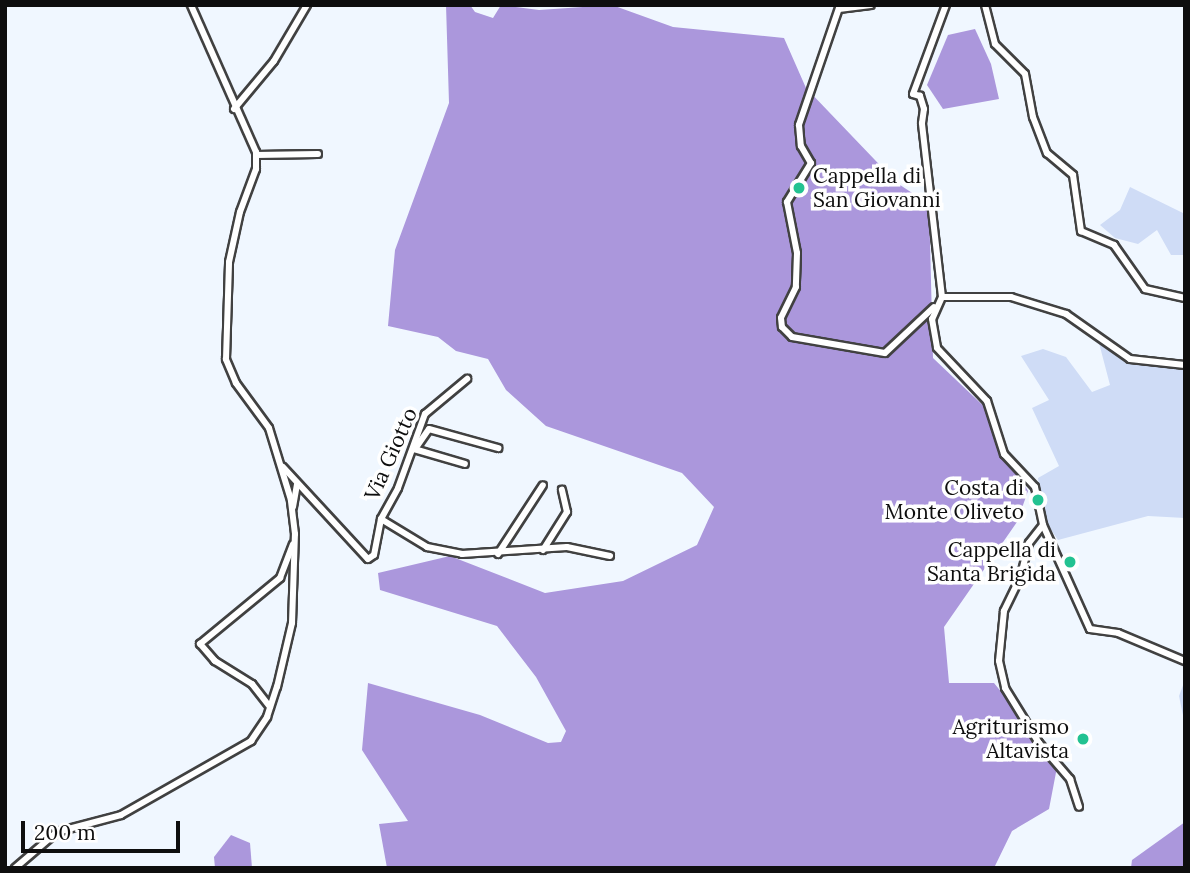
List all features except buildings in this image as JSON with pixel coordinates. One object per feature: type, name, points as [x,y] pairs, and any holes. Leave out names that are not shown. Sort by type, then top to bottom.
[{"type":"street","points":[[15,868],[57,832],[121,815],[237,752],[257,733],[270,707],[292,623],[295,539],[292,509],[282,466],[269,428],[236,383],[226,359],[229,262],[240,212],[256,169],[256,155],[191,5]]},
{"type":"street","points":[[234,109],[274,61],[306,5]]},
{"type":"street","points":[[872,5],[840,7],[799,125],[801,146],[811,163],[787,202],[797,253],[796,276],[782,327],[792,337],[885,353],[942,297],[922,123],[924,109],[920,96],[913,94],[946,5]]},
{"type":"street","points":[[985,5],[995,44],[1025,74],[1032,113],[1046,153],[1073,175],[1081,231],[1119,250],[1145,289],[1185,298]]},
{"type":"street","points":[[256,155],[318,154]]},
{"type":"street","points":[[942,297],[1011,297],[1066,314],[1130,359],[1185,365]]},
{"type":"street","points":[[934,307],[932,333],[937,348],[992,408],[1004,454],[1035,487],[1043,525],[1090,629],[1118,634],[1185,661]]},
{"type":"street","name":"Via Giotto","points":[[298,484],[348,533],[365,558],[374,555],[381,519],[398,488],[425,414],[467,379]]},
{"type":"street","points":[[465,464],[412,450],[429,429],[498,448]]},
{"type":"street","points":[[282,466],[298,484],[292,509]]},
{"type":"street","points":[[498,554],[543,485]]},
{"type":"street","points":[[544,550],[567,512],[562,490]]},
{"type":"street","points":[[381,519],[427,547],[478,556],[567,547],[610,556]]},
{"type":"street","points":[[1043,525],[1029,543],[1017,585],[1004,611],[999,661],[1006,688],[1039,743],[1070,779],[1079,807]]},
{"type":"street","points":[[270,707],[252,684],[215,661],[200,644],[279,578],[295,539]]},
{"type":"street","points":[[25,859],[29,868]]},
{"type":"shaded area","points":[[446,5],[470,5],[475,12],[493,18],[501,5],[539,10],[612,5],[673,27],[784,38],[806,88],[897,183],[929,204],[933,358],[993,415],[1006,454],[1028,491],[1017,522],[944,627],[949,683],[994,683],[1058,762],[1049,809],[1012,831],[994,868],[387,868],[379,824],[408,821],[362,750],[368,683],[480,715],[548,743],[561,742],[566,731],[536,677],[497,626],[380,590],[378,573],[450,556],[545,593],[623,581],[697,545],[714,507],[682,473],[546,426],[506,390],[488,359],[456,351],[438,337],[388,326],[395,250],[449,103]]},
{"type":"shaded area","points":[[975,29],[991,64],[999,99],[943,109],[927,85],[948,35]]},
{"type":"shaded area","points":[[1130,187],[1185,214],[1185,255],[1171,255],[1157,230],[1138,244],[1115,238],[1100,225],[1120,210]]},
{"type":"shaded area","points":[[1099,343],[1120,354],[1185,365],[1185,518],[1148,516],[1058,540],[1043,518],[1038,478],[1059,466],[1032,408],[1049,400],[1021,356],[1043,349],[1066,357],[1092,392],[1110,385]]},
{"type":"shaded area","points":[[1185,680],[1185,725],[1179,696]]},
{"type":"shaded area","points":[[1185,822],[1185,868],[1131,868],[1132,860]]},
{"type":"shaded area","points":[[231,835],[250,843],[252,868],[215,868],[214,857]]},
{"type":"place","name":"Cappella di San Giovanni","points":[[799,188]]},
{"type":"place","name":"Costa di Monte Oliveto","points":[[1038,500]]},
{"type":"place","name":"Cappella di Santa Brigida","points":[[1070,562]]},
{"type":"place","name":"Agriturismo Altavista","points":[[1083,739]]}]
